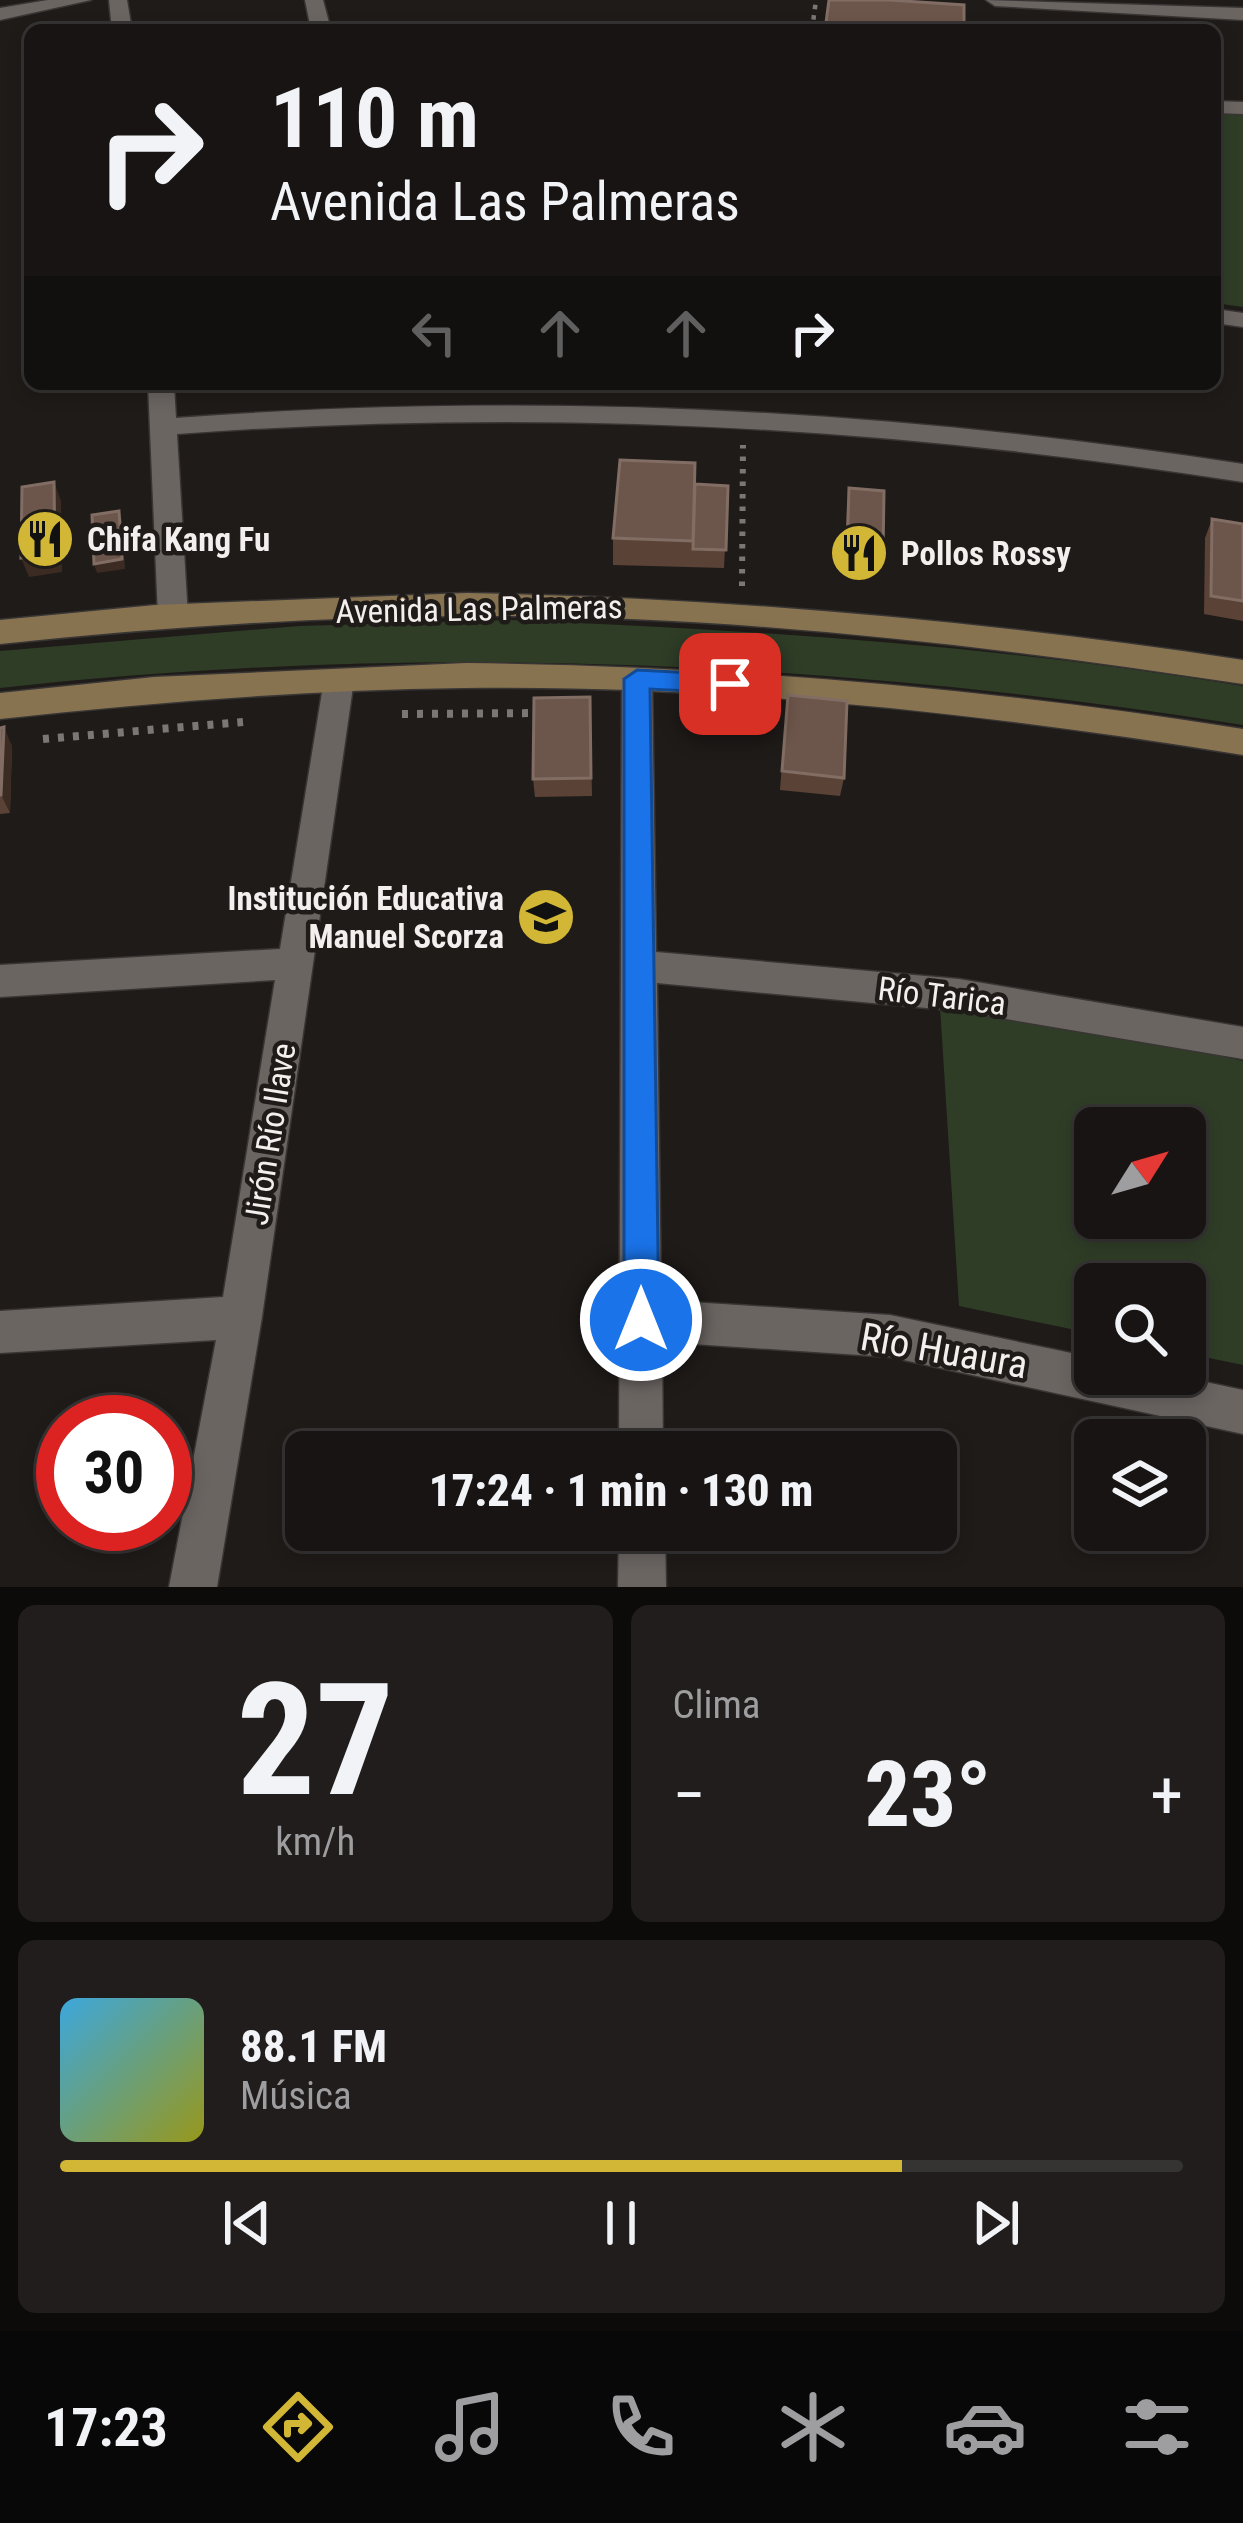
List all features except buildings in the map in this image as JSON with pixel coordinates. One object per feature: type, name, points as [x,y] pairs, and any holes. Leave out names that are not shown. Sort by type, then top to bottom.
[{"type":"main road","name":"Avenida Las Palmeras","points":[[0,632],[173,617],[478,604],[742,611],[1079,645],[1243,672]]},
{"type":"main road","name":"Avenida Las Palmeras","points":[[0,706],[339,680],[637,679],[822,689],[1011,708],[1243,742]]},
{"type":"street","points":[[0,14],[82,0]]},
{"type":"street","points":[[995,0],[1243,14]]},
{"type":"street","points":[[162,390],[173,617]]},
{"type":"street","points":[[413,390],[419,413]]},
{"type":"street","points":[[166,427],[419,413],[744,419],[1010,439],[1243,473]]},
{"type":"street","points":[[637,679],[641,1431]]},
{"type":"street","name":"Jirón Río Ilave","points":[[193,1587],[241,1317],[339,680]]},
{"type":"street","points":[[0,982],[296,963]]},
{"type":"street","name":"Río Tarica","points":[[639,966],[959,994],[1243,1043]]},
{"type":"street","points":[[0,1332],[241,1317]]},
{"type":"street","name":"Río Huaura","points":[[641,1320],[890,1336],[1243,1412]]},
{"type":"street","points":[[642,1551],[642,1587]]},
{"type":"path","points":[[742,611],[744,419]]},
{"type":"green space","points":[[1221,112],[1243,113],[1243,307],[1221,304]]},
{"type":"green space","points":[[510,620],[878,642],[1152,672],[1243,686],[1243,725],[933,685],[623,665],[311,665],[0,688],[0,651],[299,626]]},
{"type":"green space","points":[[940,1007],[1108,1032],[1243,1061],[1243,1365],[1206,1357],[1206,1263],[1074,1263],[1074,1330],[959,1306]]},
{"type":"place","name":"Chifa Kang Fu","points":[[45,539]]},
{"type":"place","name":"Pollos Rossy","points":[[859,553]]},
{"type":"place","name":"Institución Educativa Manuel Scorza","points":[[546,917]]},
{"type":"route","points":[[641,1320],[637,679],[730,684]]}]
